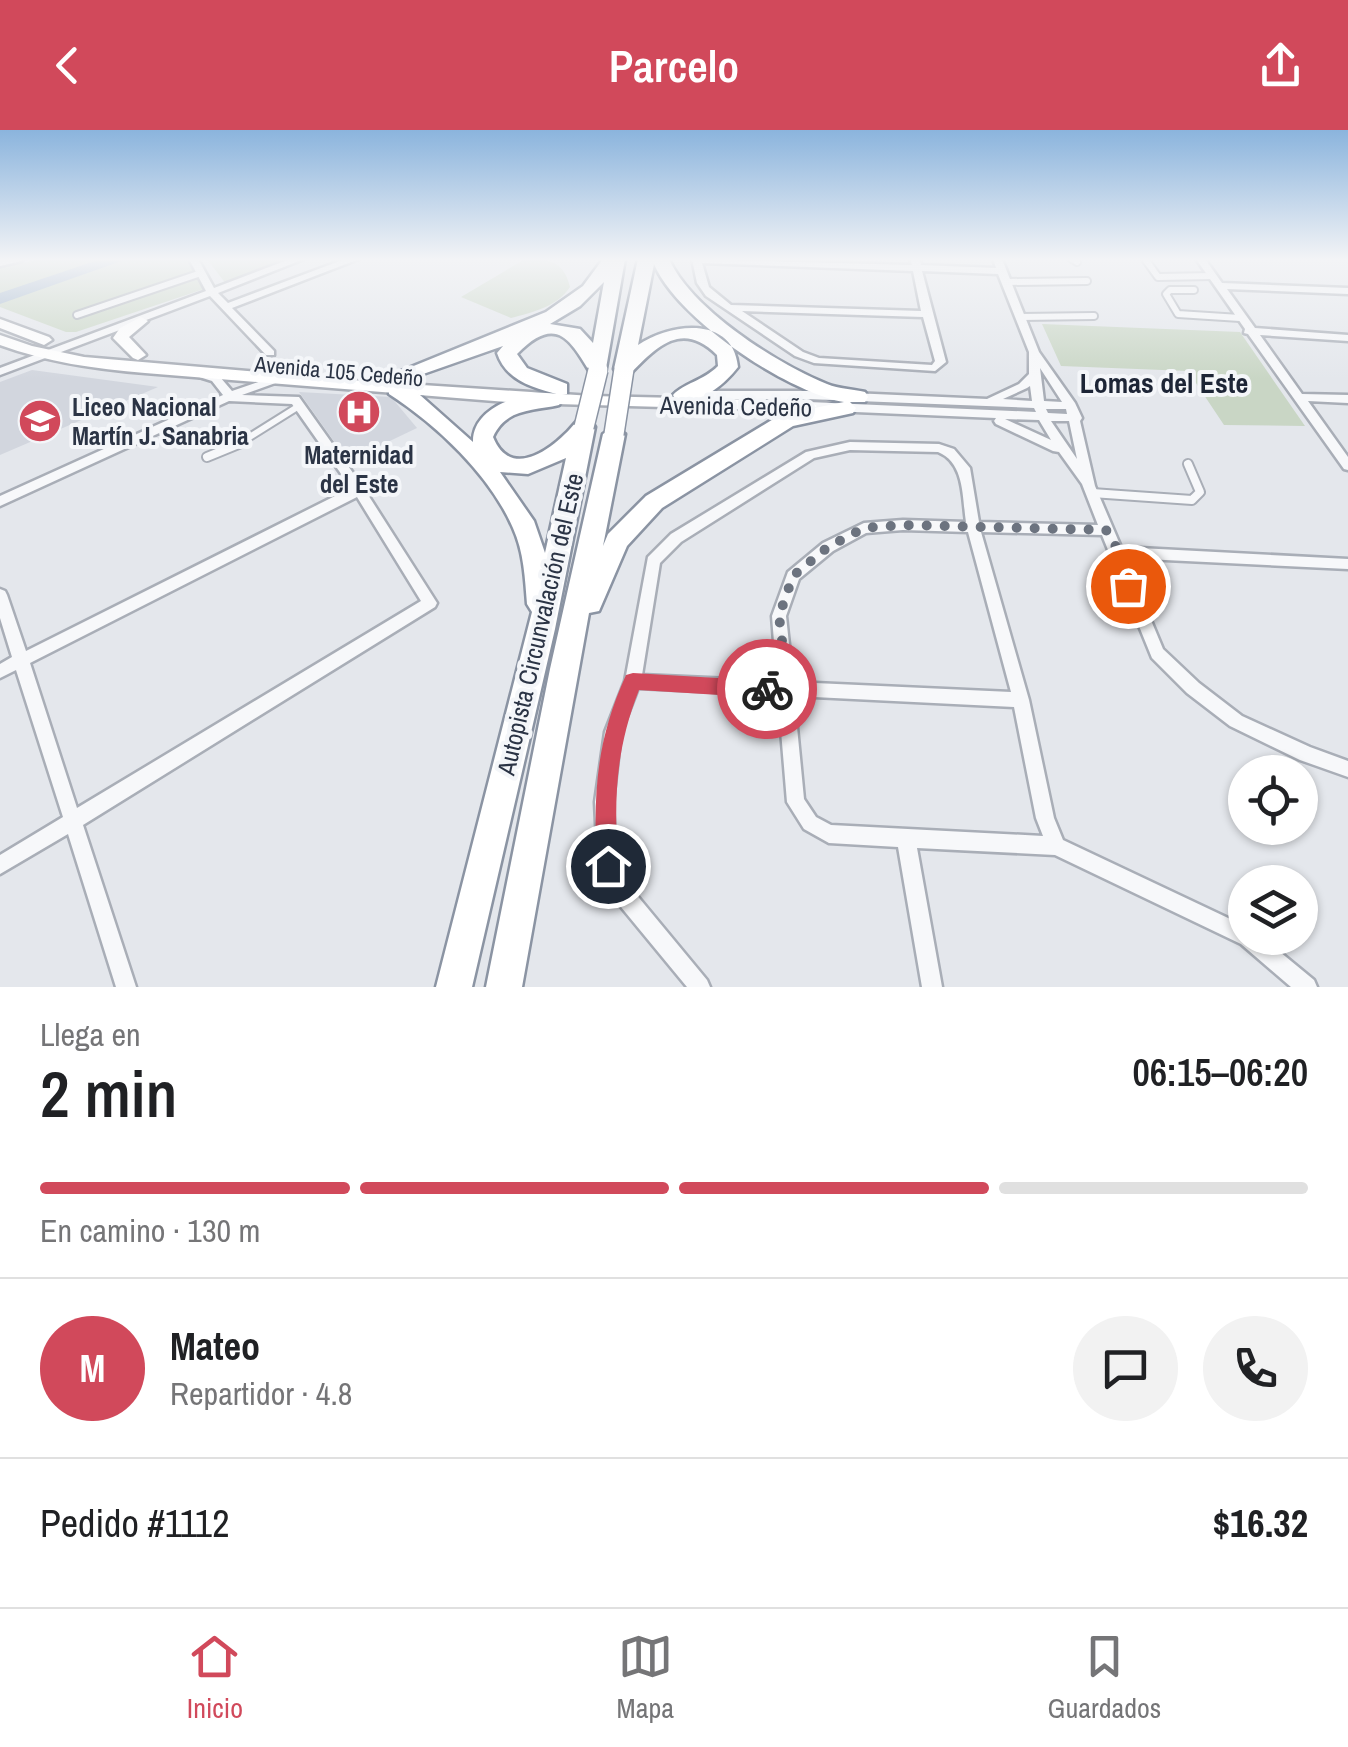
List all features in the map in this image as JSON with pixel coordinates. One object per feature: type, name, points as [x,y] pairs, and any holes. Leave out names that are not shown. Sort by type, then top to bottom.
[{"type":"highway","points":[[542,629],[533,555],[516,510],[432,412],[398,382],[577,299]]},
{"type":"highway","name":"Autopista Circunvalación del Este","points":[[454,987],[542,629],[598,370],[608,299]]},
{"type":"highway","name":"Autopista Circunvalación del Este","points":[[504,987],[638,299]]},
{"type":"highway","points":[[685,299],[807,394],[821,389],[852,402]]},
{"type":"highway","points":[[624,369],[648,342],[664,334],[680,331],[711,338],[727,353],[728,367],[710,385],[683,394]]},
{"type":"highway","points":[[556,395],[518,373],[508,360],[507,352],[513,344],[535,332],[569,332],[582,342],[598,370]]},
{"type":"highway","points":[[556,395],[496,414],[482,437],[484,450],[496,461],[513,467],[533,466],[567,450],[584,427]]},
{"type":"highway","points":[[564,668],[606,559],[640,514],[668,492],[787,420],[852,402]]},
{"type":"main road","points":[[138,355],[121,338],[141,321]]},
{"type":"main road","name":"Avenida 105 Cedeño","points":[[0,324],[68,347],[398,382]]},
{"type":"main road","name":"Avenida 105 Cedeño","points":[[0,340],[46,355],[190,371],[276,379],[398,382]]},
{"type":"main road","name":"Avenida Cedeño","points":[[398,382],[556,395],[807,394]]},
{"type":"main road","points":[[556,395],[683,394]]},
{"type":"street","points":[[0,372],[200,299]]},
{"type":"street","points":[[219,299],[270,353]]},
{"type":"street","points":[[226,307],[248,299]]},
{"type":"street","points":[[716,299],[799,354],[818,361],[935,368],[940,362],[924,299]]},
{"type":"street","points":[[1014,299],[1034,352],[1073,412],[1090,490],[1119,552],[1128,586],[1157,654],[1236,721],[1306,754],[1348,768]]},
{"type":"street","points":[[1228,299],[1347,464]]},
{"type":"street","points":[[730,308],[927,314]]},
{"type":"street","points":[[1248,331],[1348,338]]},
{"type":"street","points":[[1034,352],[1040,414],[1090,490]]},
{"type":"street","points":[[0,866],[425,608],[430,597],[300,406],[288,398],[232,398],[216,379],[190,371]]},
{"type":"street","points":[[985,403],[1023,386],[1034,376]]},
{"type":"street","points":[[0,501],[232,398],[246,388],[276,379]]},
{"type":"street","name":"Avenida Cedeño","points":[[683,394],[807,394]]},
{"type":"street","points":[[1298,397],[1348,399]]},
{"type":"street","name":"Avenida Cedeño","points":[[852,402],[985,403],[1040,414]]},
{"type":"street","name":"Avenida Cedeño","points":[[852,402],[970,414],[1073,412]]},
{"type":"street","points":[[970,414],[1012,425],[1062,451]]},
{"type":"street","points":[[700,987],[628,900],[608,866],[604,802],[613,732],[633,681],[653,561],[676,538],[810,454],[850,446],[939,448],[950,452],[964,468],[973,527],[1021,700],[1045,818],[1056,846]]},
{"type":"street","points":[[0,670],[359,490]]},
{"type":"street","points":[[1106,530],[864,528],[828,547],[793,576],[779,616],[796,802],[810,823],[829,834],[1056,846],[1228,928]]},
{"type":"street","points":[[1119,552],[1348,564]]},
{"type":"street","points":[[0,595],[126,987]]},
{"type":"street","points":[[633,681],[1021,700]]},
{"type":"street","points":[[906,839],[932,987]]},
{"type":"street","points":[[1268,955],[1307,987]]},
{"type":"lane","points":[[76,315],[116,299]]},
{"type":"lane","points":[[1169,299],[1178,314],[1240,318]]},
{"type":"lane","points":[[1021,317],[1094,316]]},
{"type":"lane","points":[[208,456],[248,440],[300,406]]},
{"type":"lane","points":[[1090,490],[1192,500],[1200,492],[1188,464]]},
{"type":"shaded area","name":"Liceo Nacional Martín J. Sanabria","points":[[32,370],[158,387],[0,455],[0,382]]},
{"type":"shaded area","name":"Maternidad del Este","points":[[299,392],[391,397],[417,428],[348,461]]},
{"type":"green space","points":[[0,299],[174,299],[76,332],[66,332],[0,307]]},
{"type":"green space","points":[[466,299],[558,299],[536,311],[511,318]]},
{"type":"green space","points":[[1042,324],[1240,332],[1305,426],[1224,425],[1188,371],[1061,366]]},
{"type":"way so far","points":[[767,689],[788,691],[779,616],[793,576],[828,547],[864,528],[903,525],[1106,530],[1119,552],[1128,586]]},
{"type":"place","name":"Maternidad del Este","points":[[359,412]]},
{"type":"place","name":"Liceo Nacional Martín J. Sanabria","points":[[40,421]]},
{"type":"district","name":"Lomas del Este","points":[[1164,383]]},
{"type":"route","points":[[608,866],[604,802],[613,732],[622,700],[633,681],[767,689]]}]
